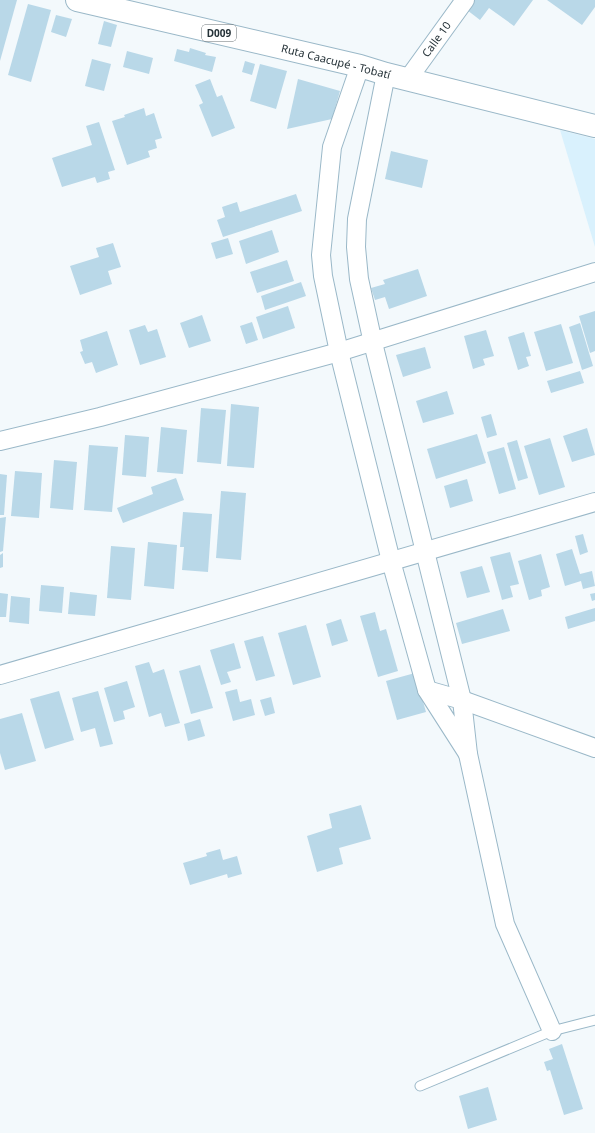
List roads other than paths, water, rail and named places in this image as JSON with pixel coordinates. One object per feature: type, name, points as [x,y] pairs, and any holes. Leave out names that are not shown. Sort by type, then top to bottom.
[{"type":"main road","name":"Ruta Caacupé - Tobatí","points":[[77,0],[360,66],[386,74],[595,126]]},
{"type":"street","name":"Calle 10","points":[[408,79],[465,0]]},
{"type":"street","points":[[360,66],[332,147],[322,248],[323,276],[339,352],[391,561],[427,690],[468,754]]},
{"type":"street","points":[[386,74],[357,219],[356,247],[359,280],[424,551],[462,700],[468,754],[505,924],[552,1031]]},
{"type":"street","points":[[0,441],[100,418],[373,343],[595,272]]},
{"type":"street","points":[[0,675],[595,502]]},
{"type":"street","points":[[427,690],[462,700],[595,748]]},
{"type":"lane","points":[[420,1086],[552,1031],[595,1020]]}]
